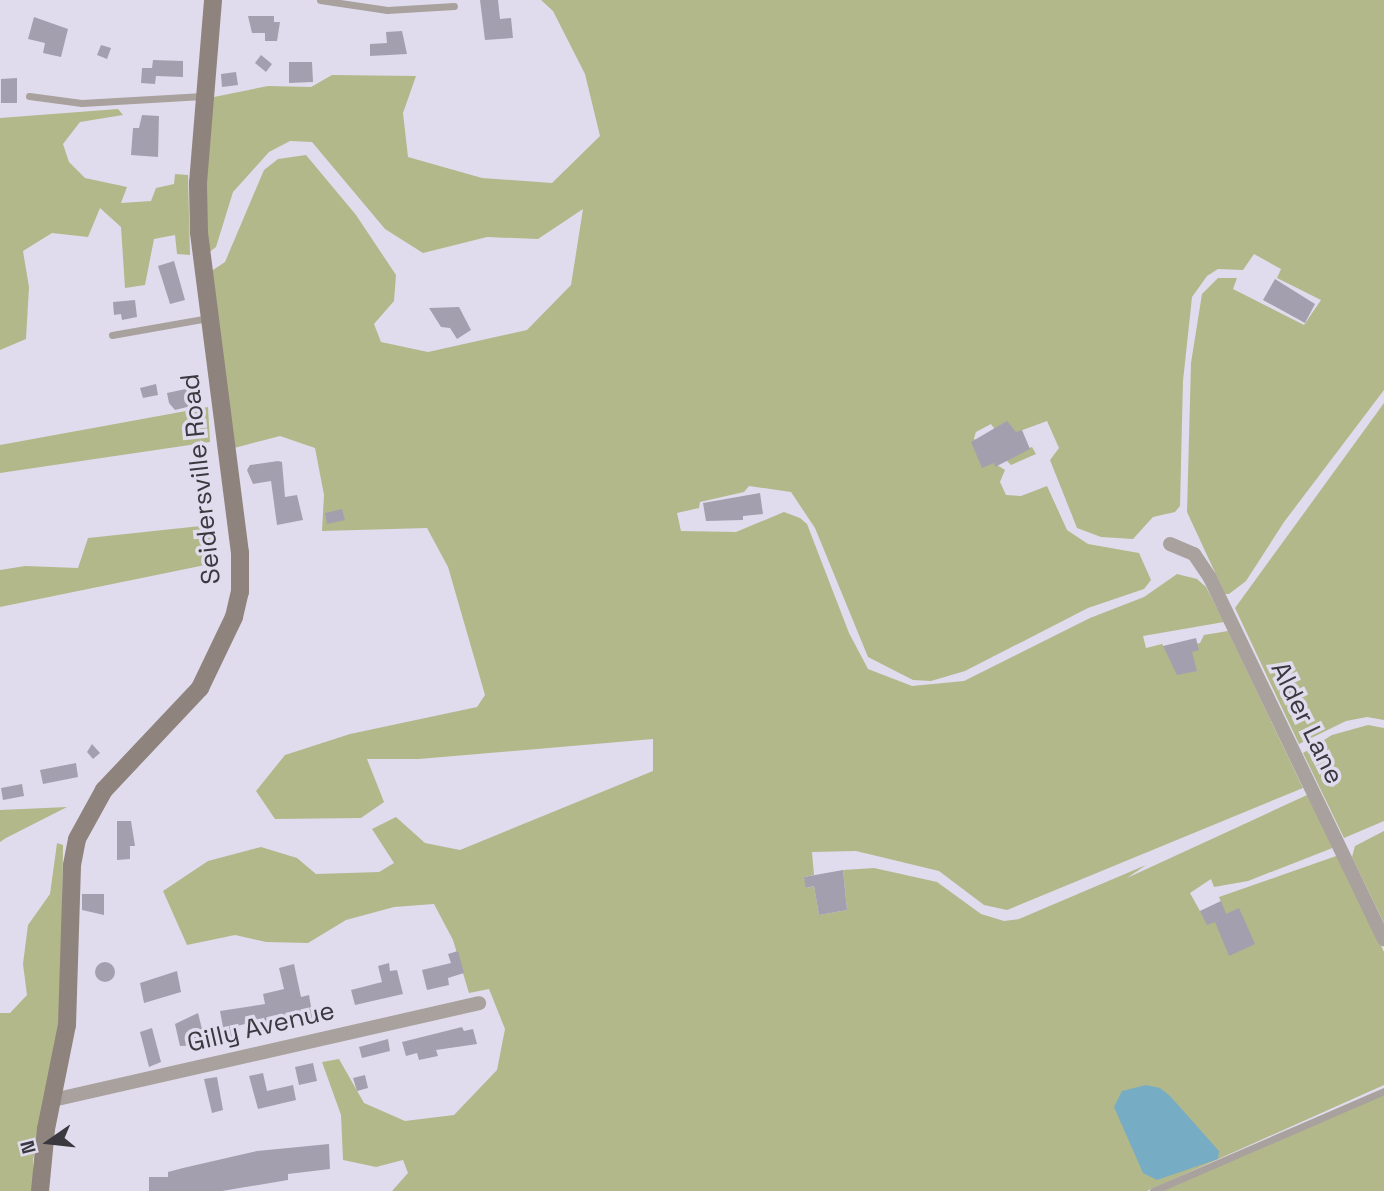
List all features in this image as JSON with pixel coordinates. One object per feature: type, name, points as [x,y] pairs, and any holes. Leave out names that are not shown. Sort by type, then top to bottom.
[{"type":"street","name":"Seidersville Road","points":[[40,1191],[67,1025],[72,865],[81,828],[104,790],[200,688],[237,605],[240,553],[199,232],[203,96],[213,0]]},
{"type":"street","name":"Alder Lane","points":[[1170,544],[1194,554],[1210,578],[1384,939]]},
{"type":"street","name":"Gilly Avenue","points":[[53,1100],[479,1003]]},
{"type":"lane","points":[[320,0],[387,10],[454,5]]},
{"type":"lane","points":[[29,96],[82,103],[203,96]]},
{"type":"lane","points":[[112,335],[209,318]]},
{"type":"lane","points":[[1153,1191],[1384,1091]]},
{"type":"green space","points":[[541,0],[1384,0],[1384,390],[1284,522],[1246,581],[1229,594],[1225,594],[1187,512],[1191,363],[1202,294],[1218,278],[1237,278],[1233,289],[1304,325],[1321,300],[1277,278],[1281,269],[1254,254],[1243,270],[1218,269],[1207,276],[1192,297],[1183,381],[1180,506],[1175,512],[1153,517],[1133,539],[1101,537],[1077,528],[1050,460],[1059,448],[1047,421],[1001,438],[991,424],[976,432],[974,438],[985,463],[1032,447],[1036,454],[1011,465],[1006,460],[997,465],[1005,470],[1000,482],[1006,495],[1021,496],[1047,486],[1067,530],[1088,544],[1139,553],[1151,580],[1144,589],[1088,608],[965,671],[931,681],[913,680],[868,657],[815,528],[791,492],[749,486],[744,492],[700,502],[699,508],[677,513],[681,531],[736,532],[784,512],[800,518],[807,524],[849,633],[868,669],[912,686],[964,681],[1090,618],[1144,597],[1177,574],[1197,579],[1206,587],[1224,622],[1143,636],[1146,648],[1162,644],[1167,651],[1200,643],[1204,635],[1228,631],[1303,788],[1007,910],[984,905],[939,871],[856,851],[812,852],[814,875],[804,877],[807,888],[814,886],[819,915],[847,910],[843,870],[874,868],[937,882],[981,914],[1004,921],[1019,919],[1146,865],[1127,878],[1307,795],[1335,847],[1248,881],[1214,887],[1211,879],[1190,893],[1200,911],[1221,902],[1219,897],[1339,855],[1384,952],[1384,1085],[1147,1191],[392,1191],[408,1173],[403,1160],[376,1167],[343,1160],[341,1115],[322,1062],[339,1059],[364,1103],[405,1121],[454,1115],[497,1070],[505,1029],[489,989],[469,993],[453,940],[434,904],[394,907],[346,920],[308,943],[266,942],[235,935],[187,945],[163,891],[208,861],[261,847],[297,858],[316,874],[379,872],[394,863],[372,829],[396,817],[425,843],[460,850],[653,771],[653,739],[419,759],[367,759],[384,802],[361,818],[275,819],[256,791],[285,755],[350,734],[477,707],[485,695],[448,567],[427,528],[322,531],[324,495],[315,448],[280,436],[234,448],[210,272],[225,262],[264,170],[278,159],[306,155],[356,215],[396,275],[394,301],[374,324],[381,342],[428,352],[527,330],[571,285],[583,209],[538,239],[487,237],[423,253],[385,229],[312,142],[290,141],[269,152],[233,192],[216,247],[208,253],[203,178],[209,98],[268,86],[311,87],[332,75],[416,76],[403,113],[408,157],[482,178],[552,183],[600,136],[585,74],[553,11]]},
{"type":"green space","points":[[118,109],[123,115],[80,122],[63,144],[69,162],[85,178],[127,187],[121,203],[151,201],[156,188],[174,184],[175,174],[188,175],[190,255],[177,254],[175,235],[154,239],[145,285],[125,288],[121,227],[100,208],[88,237],[52,233],[23,251],[29,287],[26,339],[0,350],[0,118]]},
{"type":"green space","points":[[1384,403],[1384,720],[1367,717],[1346,721],[1299,744],[1235,608]]},
{"type":"green space","points":[[208,407],[210,442],[0,473],[0,445]]},
{"type":"green space","points":[[210,525],[215,563],[0,607],[0,570],[25,566],[78,568],[88,538]]},
{"type":"green space","points":[[1368,725],[1384,728],[1384,821],[1344,838],[1303,753],[1332,735]]},
{"type":"green space","points":[[67,807],[6,838],[0,842],[0,810]]},
{"type":"green space","points":[[1384,831],[1384,923],[1352,857],[1355,846]]},
{"type":"green space","points":[[57,843],[63,845],[61,1019],[33,1160],[33,1191],[0,1191],[0,1013],[10,1013],[27,995],[23,964],[28,925],[50,894]]},
{"type":"green space","points":[[1384,1094],[1384,1191],[1161,1191]]},
{"type":"water","points":[[1146,1085],[1160,1088],[1170,1096],[1219,1151],[1218,1159],[1157,1180],[1143,1173],[1114,1107],[1122,1091]]},
{"type":"building","points":[[480,0],[498,0],[500,19],[511,18],[513,38],[485,40]]},
{"type":"building","points":[[248,16],[274,16],[274,22],[280,22],[277,41],[265,41],[265,33],[252,33]]},
{"type":"building","points":[[34,17],[68,29],[61,57],[43,53],[45,43],[28,39]]},
{"type":"building","points":[[402,31],[407,54],[370,56],[370,44],[387,43],[386,32]]},
{"type":"building","points":[[101,45],[111,48],[107,59],[97,55]]},
{"type":"building","points":[[261,55],[272,64],[266,72],[255,63]]},
{"type":"building","points":[[153,60],[183,61],[183,77],[156,76],[155,84],[141,83],[142,68],[152,68]]},
{"type":"building","points":[[289,62],[312,62],[313,82],[289,83]]},
{"type":"building","points":[[236,72],[238,85],[222,87],[221,74]]},
{"type":"building","points":[[17,78],[17,103],[1,103],[1,79]]},
{"type":"building","points":[[142,115],[159,116],[158,157],[131,155],[133,128],[139,128]]},
{"type":"building","points":[[174,261],[185,300],[170,304],[158,266]]},
{"type":"building","points":[[1275,279],[1315,304],[1305,323],[1263,300]]},
{"type":"building","points":[[135,300],[137,317],[122,320],[121,314],[114,315],[113,302]]},
{"type":"building","points":[[459,307],[471,330],[457,339],[450,328],[441,327],[429,308]]},
{"type":"building","points":[[156,384],[158,395],[143,398],[140,388]]},
{"type":"building","points":[[195,387],[199,404],[175,410],[169,403],[167,393]]},
{"type":"building","points":[[1007,421],[1016,432],[1022,430],[1030,449],[995,467],[994,463],[982,468],[971,442]]},
{"type":"building","points":[[282,462],[285,497],[297,495],[303,520],[277,525],[271,481],[253,484],[247,470],[250,465]]},
{"type":"building","points":[[760,493],[763,514],[743,516],[743,520],[706,521],[703,503]]},
{"type":"building","points":[[342,509],[345,520],[327,524],[325,513]]},
{"type":"building","points":[[1196,638],[1199,650],[1192,652],[1197,671],[1177,675],[1163,646]]},
{"type":"building","points":[[92,744],[100,753],[93,759],[87,752]]},
{"type":"building","points":[[76,763],[78,777],[43,784],[40,770]]},
{"type":"building","points":[[22,784],[24,796],[3,800],[1,788]]},
{"type":"building","points":[[117,821],[131,821],[135,846],[130,846],[130,859],[117,860]]},
{"type":"building","points":[[843,870],[847,910],[819,915],[814,886],[806,888],[804,877]]},
{"type":"building","points":[[82,894],[104,894],[104,915],[82,910]]},
{"type":"building","points":[[1221,901],[1226,914],[1239,908],[1255,944],[1229,956],[1215,922],[1207,925],[1200,911]]},
{"type":"building","points":[[458,951],[464,973],[448,978],[449,985],[427,990],[422,970],[451,963],[448,954]]},
{"type":"building","points":[[105,962],[112,965],[115,972],[112,979],[105,982],[98,979],[95,972],[98,965]]},
{"type":"building","points":[[389,963],[390,971],[397,970],[403,994],[355,1005],[351,990],[382,982],[378,966]]},
{"type":"building","points":[[294,964],[301,997],[309,995],[314,1024],[302,1027],[299,1016],[266,1024],[265,1020],[236,1026],[238,1035],[225,1038],[220,1011],[265,1004],[263,994],[284,989],[279,968]]},
{"type":"building","points":[[177,971],[181,992],[144,1003],[140,983]]},
{"type":"building","points":[[198,1013],[206,1045],[180,1046],[175,1024]]},
{"type":"building","points":[[462,1027],[464,1031],[473,1029],[477,1044],[436,1050],[438,1056],[419,1060],[417,1053],[406,1056],[402,1042]]},
{"type":"building","points":[[152,1028],[161,1062],[149,1067],[140,1032]]},
{"type":"building","points":[[388,1039],[390,1051],[362,1058],[359,1047]]},
{"type":"building","points":[[313,1063],[317,1081],[299,1085],[295,1067]]},
{"type":"building","points":[[263,1073],[267,1091],[293,1085],[296,1100],[258,1109],[249,1076]]},
{"type":"building","points":[[365,1075],[368,1088],[357,1091],[353,1078]]},
{"type":"building","points":[[217,1077],[223,1110],[212,1113],[204,1079]]},
{"type":"building","points":[[329,1144],[330,1169],[288,1174],[288,1180],[222,1191],[149,1191],[149,1177],[168,1177],[168,1172],[183,1168],[257,1151]]}]
